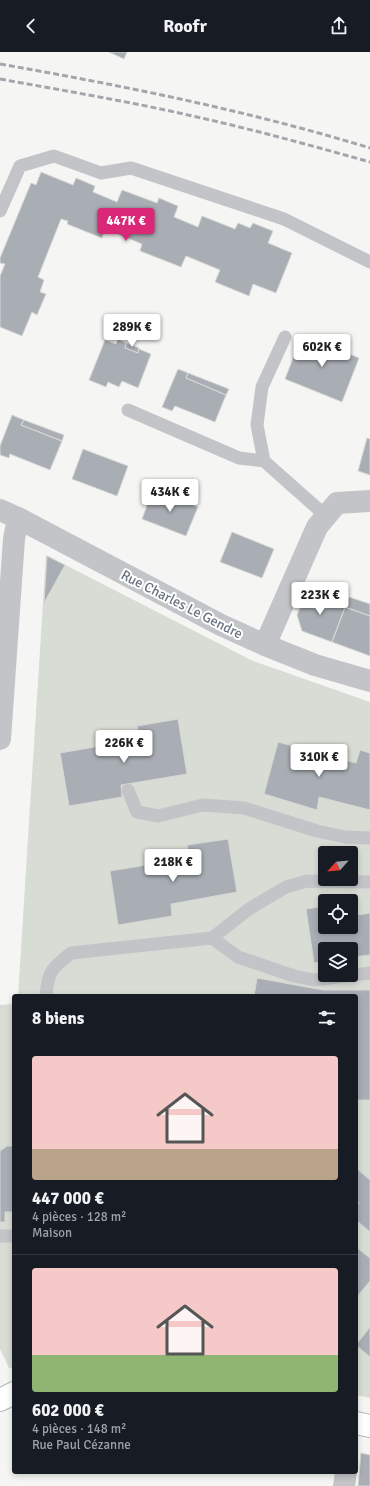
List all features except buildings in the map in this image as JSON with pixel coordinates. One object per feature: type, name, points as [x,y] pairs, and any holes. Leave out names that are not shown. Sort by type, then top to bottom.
[{"type":"main road","points":[[0,1400],[12,1394]]},
{"type":"main road","points":[[358,1423],[370,1426]]},
{"type":"street","points":[[265,645],[317,527],[337,504],[370,501]]},
{"type":"street","points":[[0,739],[4,634],[14,539],[9,514]]},
{"type":"street","name":"Rue Charles Le Gendre","points":[[9,514],[221,625],[315,665],[370,681]]},
{"type":"street","points":[[344,1486],[346,1474]]},
{"type":"lane","points":[[0,211],[20,166],[54,156],[101,173],[131,168],[284,219],[370,262]]},
{"type":"lane","points":[[264,461],[257,425],[262,388],[285,337]]},
{"type":"lane","points":[[128,410],[239,458],[264,461],[326,516]]},
{"type":"lane","points":[[128,790],[137,812],[158,816],[203,804],[244,808],[317,831],[345,837],[370,838]]},
{"type":"lane","points":[[46,994],[48,980],[54,967],[71,952],[212,938],[249,909],[286,887],[307,881],[370,882]]},
{"type":"lane","points":[[212,938],[238,957],[294,976],[314,980],[370,973]]},
{"type":"lane","points":[[0,1236],[12,1236]]},
{"type":"shaded area","points":[[46,555],[253,661],[370,702],[370,1398],[358,1395],[358,994],[18,994]]},
{"type":"shaded area","points":[[12,1004],[12,1368],[9,1368],[0,1349],[0,1005]]},
{"type":"railway","points":[[0,64],[186,100],[279,122],[370,148]]},
{"type":"railway","points":[[0,79],[197,117],[306,144],[370,162]]}]
